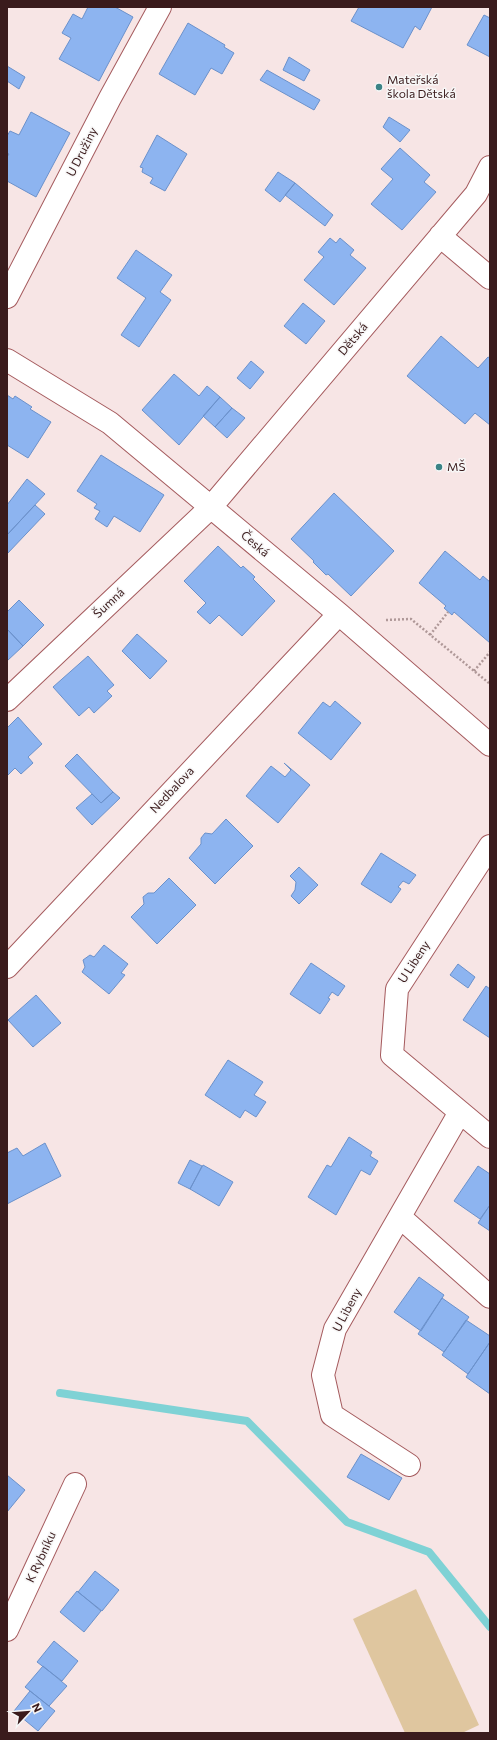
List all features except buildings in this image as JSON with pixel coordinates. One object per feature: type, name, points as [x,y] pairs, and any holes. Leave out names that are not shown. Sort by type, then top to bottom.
[{"type":"street","name":"U Družiny","points":[[7,297],[110,98],[160,7]]},
{"type":"street","name":"Dětská","points":[[211,507],[476,194],[490,167]]},
{"type":"street","points":[[440,236],[490,278]]},
{"type":"street","name":"Česká","points":[[7,360],[110,423],[339,614],[490,745]]},
{"type":"street","name":"Šumná","points":[[7,700],[211,507]]},
{"type":"street","name":"Nedbalova","points":[[7,966],[339,614]]},
{"type":"street","name":"U Libeny","points":[[490,846],[397,989],[392,1055],[490,1137]]},
{"type":"street","name":"U Libeny","points":[[409,1465],[332,1416],[323,1375],[335,1329],[460,1112]]},
{"type":"street","points":[[400,1217],[490,1297]]},
{"type":"street","name":"K Rybníku","points":[[7,1630],[75,1484]]},
{"type":"path","points":[[430,634],[448,612]]},
{"type":"path","points":[[384,620],[411,619],[490,684]]},
{"type":"path","points":[[474,671],[490,652]]},
{"type":"shaded area","points":[[416,1589],[479,1725],[462,1733],[405,1733],[353,1619]]},
{"type":"waterway","points":[[60,1393],[247,1421],[347,1522],[429,1552],[490,1627]]},
{"type":"place","name":"Mateřská škola Dětská","points":[[379,87]]},
{"type":"place","name":"MŠ","points":[[439,467]]}]
